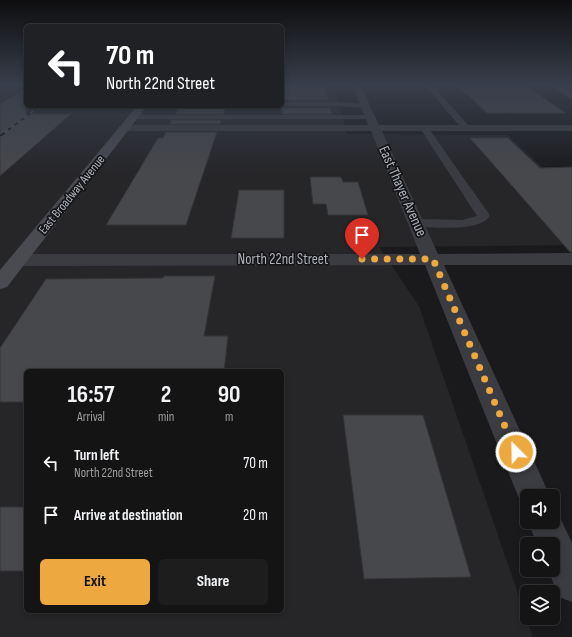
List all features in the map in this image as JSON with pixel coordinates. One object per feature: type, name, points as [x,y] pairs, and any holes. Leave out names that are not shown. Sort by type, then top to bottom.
[{"type":"street","points":[[135,114],[253,123],[371,117],[424,128],[572,128]]},
{"type":"street","name":"East Broadway Avenue","points":[[0,283],[135,114]]},
{"type":"street","name":"East Thayer Avenue","points":[[370,114],[531,489]]},
{"type":"street","name":"North 22nd Street","points":[[19,260],[572,259]]},
{"type":"street","points":[[548,529],[572,584]]},
{"type":"lane","points":[[361,114],[371,117]]},
{"type":"lane","points":[[453,114],[466,128]]},
{"type":"lane","points":[[253,123],[338,117],[371,117]]},
{"type":"lane","points":[[417,223],[472,223],[481,220],[483,217],[483,214],[424,128]]},
{"type":"shaded area","points":[[0,114],[341,114],[347,134],[508,135],[572,195],[572,245],[379,247],[419,306],[520,599],[520,625],[529,625],[533,637],[0,637]]},
{"type":"building","points":[[0,114],[71,114],[0,176]]},
{"type":"building","points":[[176,114],[224,114],[224,114]]},
{"type":"building","points":[[282,114],[332,114],[332,114]]},
{"type":"building","points":[[172,120],[221,120],[220,124],[170,124]]},
{"type":"building","points":[[166,132],[217,132],[186,225],[106,225],[158,138],[163,138]]},
{"type":"building","points":[[470,138],[508,138],[540,168],[572,167],[572,252],[570,252]]},
{"type":"building","points":[[310,177],[341,177],[343,182],[358,182],[368,215],[328,215],[326,204],[313,204]]},
{"type":"building","points":[[239,190],[284,190],[284,238],[231,238]]},
{"type":"building","points":[[164,276],[215,276],[204,336],[228,336],[224,369],[24,369],[24,402],[0,402],[0,348],[46,279],[163,278]]},
{"type":"building","points":[[343,415],[423,415],[471,577],[364,579]]},
{"type":"building","points":[[0,507],[24,507],[24,571],[0,571]]},
{"type":"railway","points":[[8,130],[30,114]]},
{"type":"railway","points":[[0,136],[10,129]]},
{"type":"route","points":[[362,259],[433,259],[516,452]]}]
